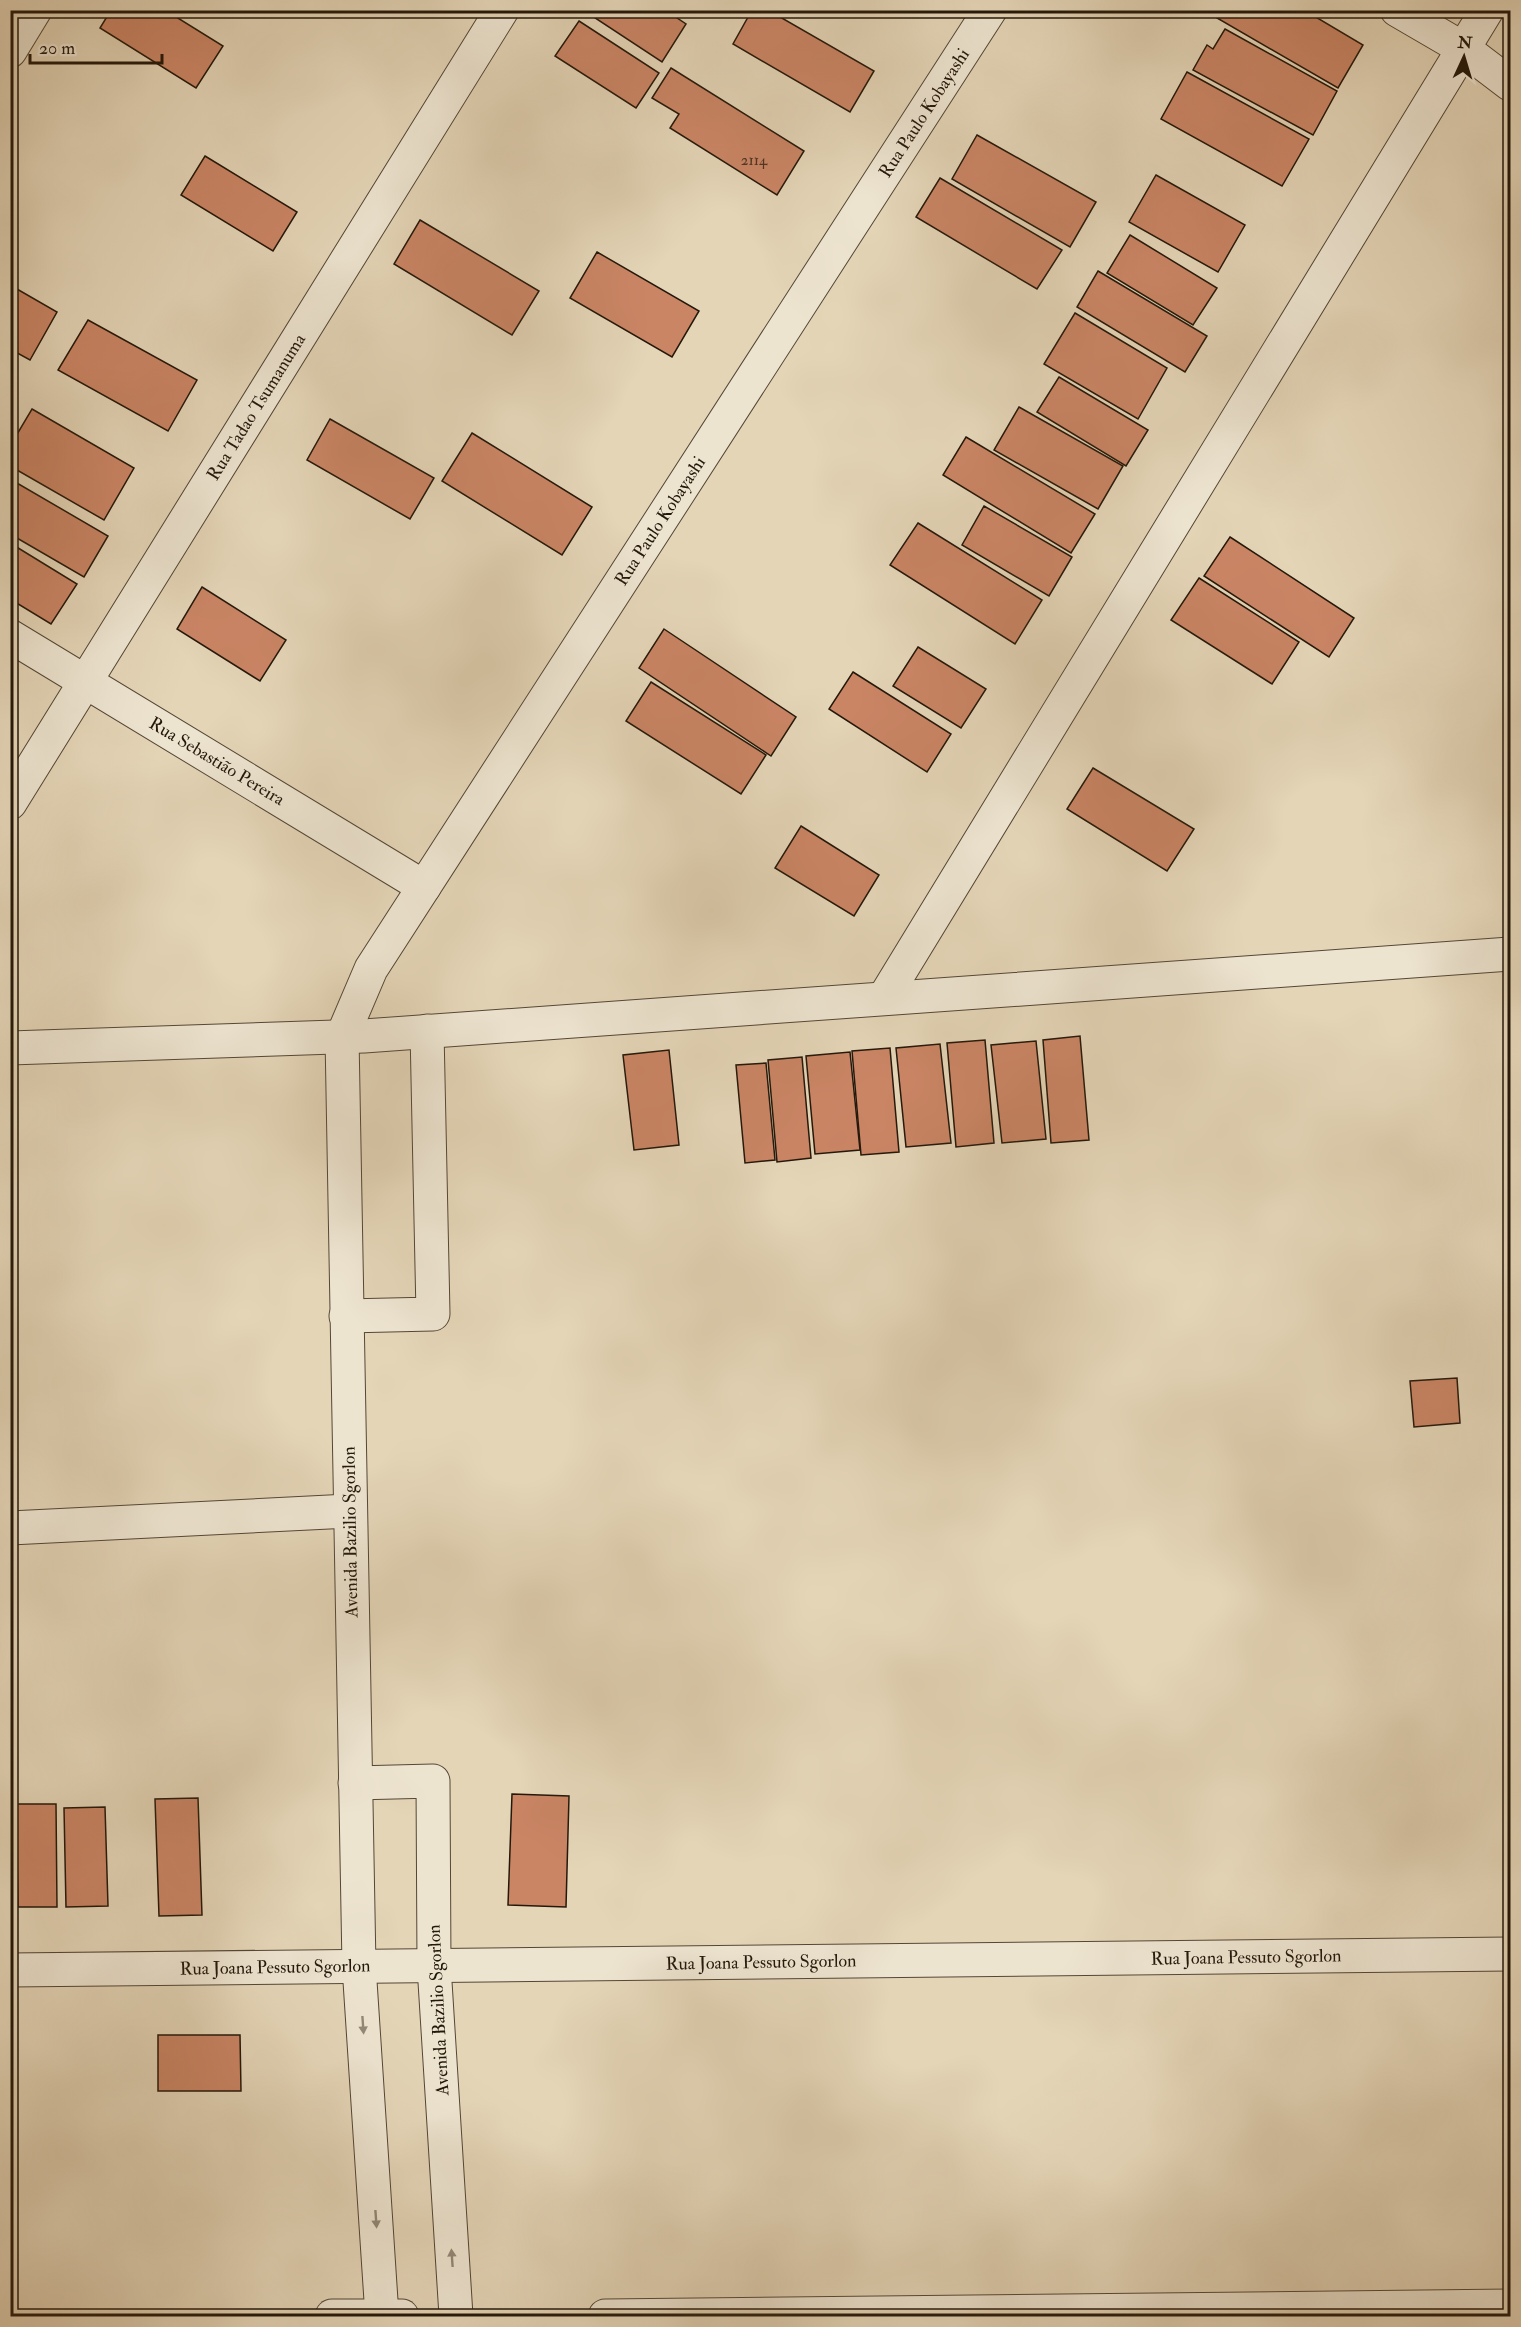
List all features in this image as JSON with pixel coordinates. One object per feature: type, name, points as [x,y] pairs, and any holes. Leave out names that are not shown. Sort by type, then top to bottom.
[{"type":"street","points":[[10,51],[35,10]]},
{"type":"street","name":"Rua Tadao Tsumanuma","points":[[10,803],[502,10]]},
{"type":"street","name":"Rua Paulo Kobayashi","points":[[342,1037],[370,969],[990,10]]},
{"type":"street","points":[[1398,10],[1464,49],[1510,84]]},
{"type":"street","points":[[884,998],[1487,10]]},
{"type":"street","name":"Rua Sebastião Pereira","points":[[10,636],[424,887]]},
{"type":"street","points":[[10,1048],[342,1037],[1510,954]]},
{"type":"street","points":[[346,1316],[433,1314],[427,1031]]},
{"type":"street","name":"Avenida Bazilio Sgorlon","points":[[342,1037],[359,1966],[382,2316]]},
{"type":"street","points":[[10,1528],[349,1511]]},
{"type":"street","name":"Avenida Bazilio Sgorlon","points":[[355,1783],[433,1781],[434,1966],[456,2316]]},
{"type":"street","name":"Rua Joana Pessuto Sgorlon","points":[[10,1970],[1510,1954]]},
{"type":"street","points":[[605,2316],[1510,2306]]},
{"type":"street","points":[[332,2316],[402,2316]]},
{"type":"building","points":[[111,10],[165,10],[223,46],[196,88],[100,28]]},
{"type":"building","points":[[583,10],[665,10],[686,24],[662,62]]},
{"type":"building","points":[[752,10],[768,10],[874,71],[850,112],[733,44]]},
{"type":"building","points":[[1222,10],[1304,10],[1363,45],[1338,88],[1217,18]]},
{"type":"building","points":[[579,21],[659,73],[636,108],[555,56]]},
{"type":"building","points":[[1225,29],[1337,91],[1313,135],[1193,70],[1207,45],[1213,49]]},
{"type":"building","points":[[671,68],[804,151],[777,195],[670,128],[679,114],[652,98]]},
{"type":"building","points":[[1187,72],[1309,139],[1282,186],[1161,119]]},
{"type":"building","points":[[977,135],[1096,202],[1070,247],[952,179]]},
{"type":"building","points":[[205,156],[297,212],[273,251],[181,195]]},
{"type":"building","points":[[1156,175],[1245,225],[1218,272],[1129,222]]},
{"type":"building","points":[[940,178],[1062,250],[1037,289],[916,217]]},
{"type":"building","points":[[420,220],[539,291],[512,335],[394,264]]},
{"type":"building","points":[[1130,235],[1217,288],[1193,325],[1107,273]]},
{"type":"building","points":[[597,252],[699,311],[672,357],[570,298]]},
{"type":"building","points":[[1098,271],[1207,336],[1185,372],[1077,307]]},
{"type":"building","points":[[10,285],[57,312],[30,360],[10,349]]},
{"type":"building","points":[[1075,313],[1167,368],[1138,419],[1044,364]]},
{"type":"building","points":[[88,320],[197,380],[168,431],[58,370]]},
{"type":"building","points":[[1059,377],[1148,430],[1126,466],[1037,412]]},
{"type":"building","points":[[1019,407],[1123,466],[1098,509],[994,450]]},
{"type":"building","points":[[32,409],[134,468],[104,520],[10,466],[10,446]]},
{"type":"building","points":[[330,419],[434,478],[410,519],[307,460]]},
{"type":"building","points":[[472,433],[592,507],[562,555],[442,481]]},
{"type":"building","points":[[966,437],[1095,514],[1071,553],[943,475]]},
{"type":"building","points":[[10,479],[108,536],[84,577],[10,534]]},
{"type":"building","points":[[984,506],[1072,557],[1049,596],[962,545]]},
{"type":"building","points":[[918,523],[1042,600],[1015,644],[890,565]]},
{"type":"building","points":[[1230,537],[1354,618],[1329,657],[1204,576]]},
{"type":"building","points":[[10,543],[77,584],[51,624],[10,599]]},
{"type":"building","points":[[1199,578],[1299,642],[1272,684],[1171,620]]},
{"type":"building","points":[[202,587],[286,640],[260,681],[177,629]]},
{"type":"building","points":[[664,629],[796,717],[771,756],[639,668]]},
{"type":"building","points":[[918,647],[986,689],[961,728],[893,686]]},
{"type":"building","points":[[853,672],[951,734],[927,772],[829,709]]},
{"type":"building","points":[[651,682],[766,755],[741,794],[626,721]]},
{"type":"building","points":[[1093,768],[1194,829],[1167,871],[1067,809]]},
{"type":"building","points":[[801,826],[879,875],[854,916],[775,868]]},
{"type":"building","points":[[1080,1036],[1089,1140],[1051,1143],[1043,1040]]},
{"type":"building","points":[[985,1040],[994,1143],[956,1147],[947,1043]]},
{"type":"building","points":[[1036,1041],[1046,1139],[1002,1143],[991,1045]]},
{"type":"building","points":[[940,1044],[951,1143],[906,1147],[896,1048]]},
{"type":"building","points":[[890,1048],[899,1152],[861,1155],[852,1051]]},
{"type":"building","points":[[669,1050],[679,1145],[634,1150],[623,1055]]},
{"type":"building","points":[[850,1052],[860,1150],[815,1154],[806,1056]]},
{"type":"building","points":[[802,1057],[811,1158],[777,1162],[768,1060]]},
{"type":"building","points":[[766,1063],[775,1160],[745,1163],[736,1065]]},
{"type":"building","points":[[1457,1378],[1460,1423],[1414,1427],[1410,1381]]},
{"type":"building","points":[[512,1794],[569,1796],[566,1907],[508,1905]]},
{"type":"building","points":[[198,1798],[202,1915],[159,1916],[155,1799]]},
{"type":"building","points":[[16,1804],[56,1804],[57,1907],[18,1907]]},
{"type":"building","points":[[105,1807],[108,1906],[66,1907],[64,1808]]},
{"type":"building","points":[[158,2035],[240,2035],[241,2091],[158,2091]]}]
